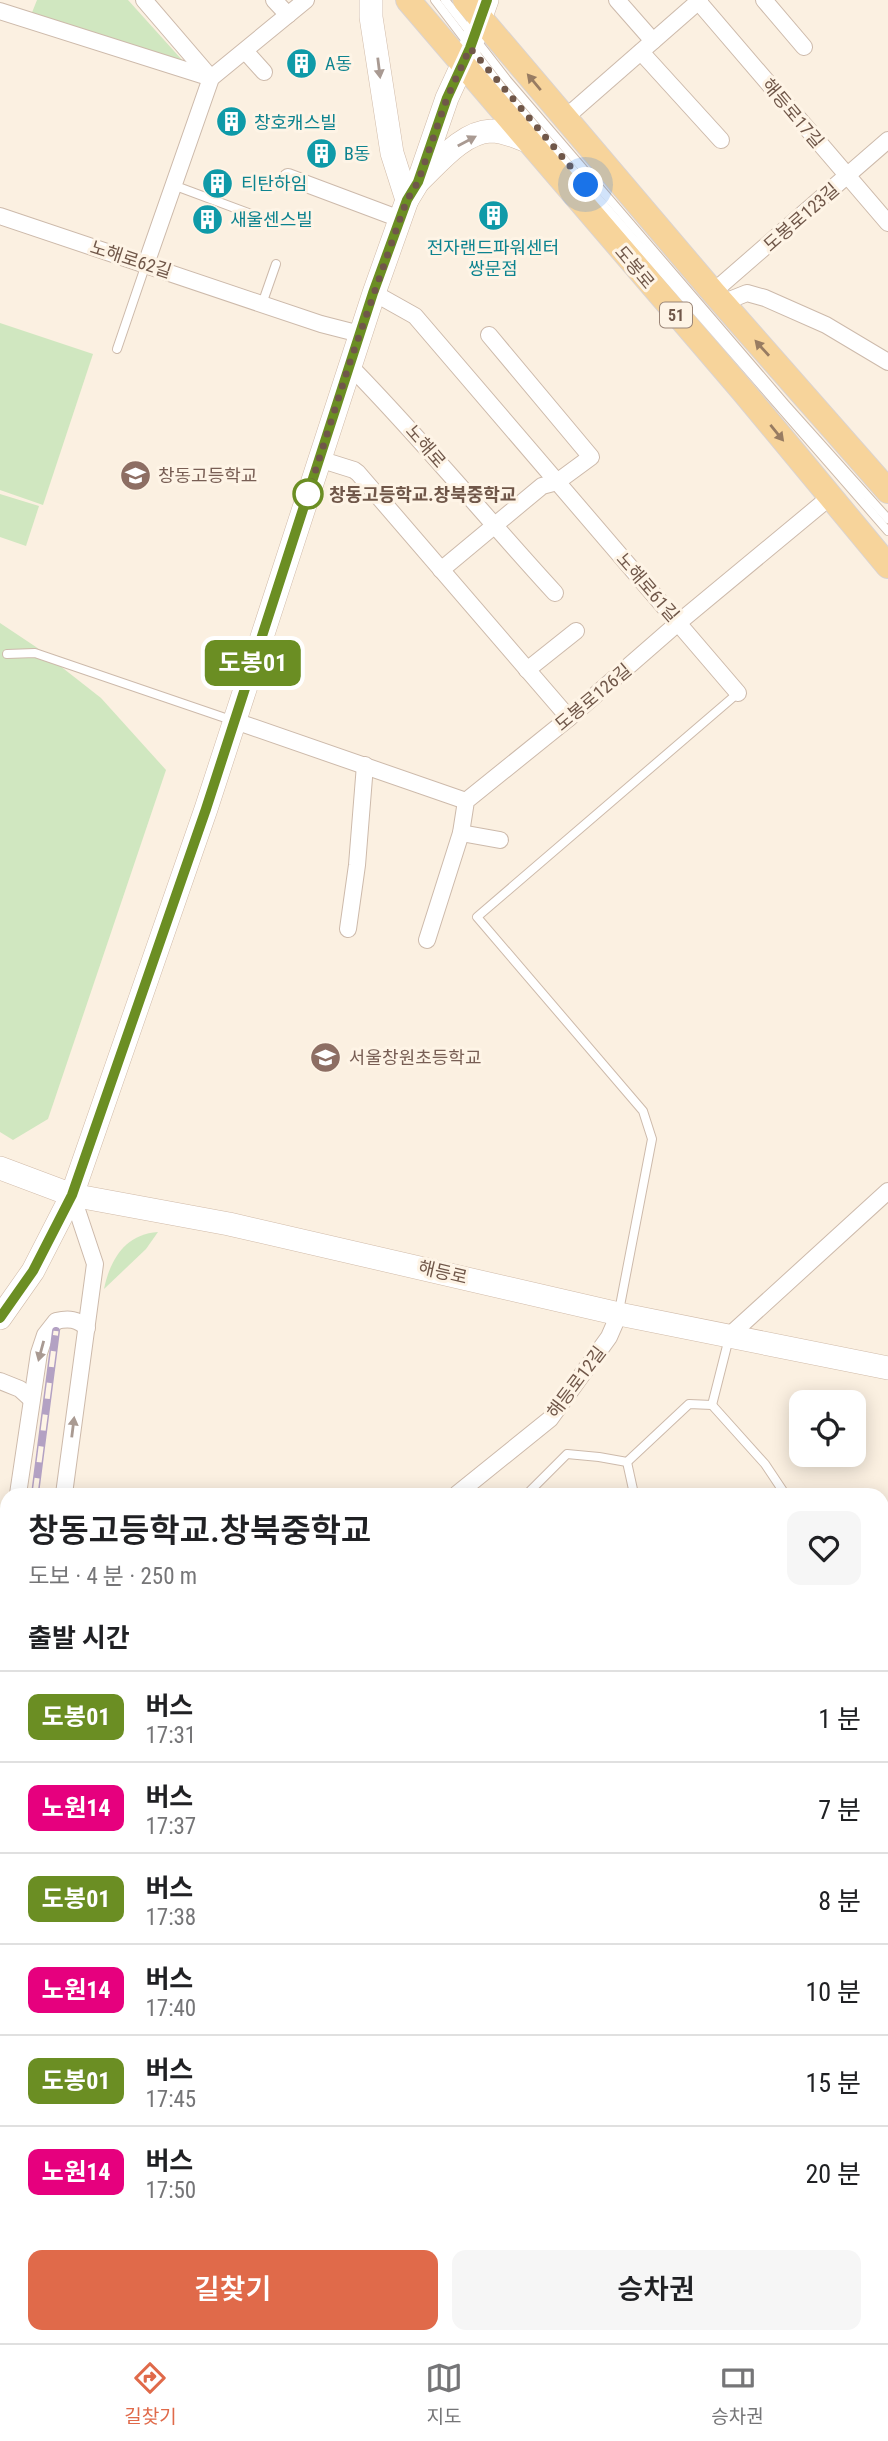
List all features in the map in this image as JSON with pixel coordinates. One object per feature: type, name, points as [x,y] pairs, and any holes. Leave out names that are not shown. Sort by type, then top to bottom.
[{"type":"main road","points":[[371,0],[371,18],[392,153],[408,200]]},
{"type":"main road","name":"도봉로","points":[[408,0],[473,28],[565,117],[718,298],[888,491]]},
{"type":"main road","points":[[0,1318],[33,1271],[72,1195],[235,721],[373,293],[473,28]]},
{"type":"main road","name":"도봉로","points":[[473,28],[528,141],[743,391],[888,566]]},
{"type":"main road","points":[[408,200],[454,148],[475,136],[489,131],[506,133],[528,141]]},
{"type":"main road","name":"해등로","points":[[0,1168],[72,1195],[229,1224],[619,1314],[888,1368]]},
{"type":"street","points":[[144,0],[211,78]]},
{"type":"street","points":[[274,0],[288,15]]},
{"type":"street","points":[[146,264],[211,78],[306,0]]},
{"type":"street","points":[[617,0],[647,46],[721,140]]},
{"type":"street","points":[[764,0],[804,47]]},
{"type":"street","points":[[565,117],[699,1]]},
{"type":"street","name":"해등로17길","points":[[699,1],[888,223]]},
{"type":"street","points":[[0,11],[211,78]]},
{"type":"street","points":[[245,51],[264,72]]},
{"type":"street","name":"도봉로123길","points":[[718,298],[888,140]]},
{"type":"street","points":[[288,177],[408,200]]},
{"type":"street","name":"노해로62길","points":[[0,216],[321,324],[360,334]]},
{"type":"street","name":"노해로61길","points":[[373,293],[415,316],[737,693]]},
{"type":"street","points":[[718,298],[747,293],[765,298],[826,325],[888,362]]},
{"type":"street","points":[[441,570],[542,486],[557,482],[591,457],[489,335]]},
{"type":"street","name":"노해로","points":[[349,365],[403,421],[555,593]]},
{"type":"street","points":[[319,459],[358,473],[569,718]]},
{"type":"street","name":"도봉로126길","points":[[466,801],[569,718],[830,497]]},
{"type":"street","points":[[527,670],[576,631]]},
{"type":"street","points":[[235,721],[466,801],[461,833],[427,940]]},
{"type":"street","points":[[348,929],[358,865],[365,765]]},
{"type":"street","points":[[461,833],[500,840]]},
{"type":"street","points":[[730,1335],[888,1191]]},
{"type":"street","points":[[65,1488],[95,1264],[72,1195]]},
{"type":"street","name":"해등로12길","points":[[464,1488],[550,1419],[609,1337],[619,1314]]},
{"type":"street","points":[[19,1488],[39,1353],[52,1324],[56,1321],[72,1319],[80,1321],[87,1328]]},
{"type":"street","points":[[0,1381],[20,1389],[31,1399]]},
{"type":"lane","points":[[435,0],[473,28],[519,95],[776,394],[888,519]]},
{"type":"lane","points":[[445,0],[473,28],[672,285],[888,531]]},
{"type":"lane","points":[[173,185],[259,217]]},
{"type":"lane","points":[[117,349],[146,264]]},
{"type":"lane","points":[[261,304],[275,264]]},
{"type":"lane","points":[[7,654],[34,653],[235,721]]},
{"type":"lane","points":[[619,1314],[652,1139],[643,1111],[477,917],[737,693]]},
{"type":"lane","points":[[712,1405],[730,1335]]},
{"type":"lane","points":[[627,1462],[689,1404],[712,1405],[765,1464],[781,1488]]},
{"type":"lane","points":[[533,1488],[567,1454],[627,1462]]},
{"type":"lane","points":[[627,1462],[633,1488]]},
{"type":"green space","points":[[37,0],[128,0],[183,61],[31,15]]},
{"type":"green space","points":[[0,323],[93,354],[43,505],[0,490]]},
{"type":"green space","points":[[0,494],[39,506],[26,546],[0,537]]},
{"type":"green space","points":[[0,623],[36,647],[101,698],[166,770],[48,1119],[13,1140],[0,1132]]},
{"type":"green space","points":[[158,1232],[146,1249],[104,1289],[110,1268],[121,1250],[136,1238]]},
{"type":"railway","points":[[36,1488],[56,1331]]},
{"type":"bus line","name":"도봉01","points":[[0,1318],[33,1271],[72,1195],[206,809],[373,293],[487,0]]},
{"type":"place","name":"A동","points":[[302,63]]},
{"type":"place","name":"창호캐스빌","points":[[231,122]]},
{"type":"place","name":"B동","points":[[321,153]]},
{"type":"place","name":"티탄하임","points":[[218,183]]},
{"type":"place","name":"전자랜드파워센터 쌍문점","points":[[493,216]]},
{"type":"place","name":"새울센스빌","points":[[207,219]]},
{"type":"place","name":"창동고등학교","points":[[135,475]]},
{"type":"place","name":"창동고등학교.창북중학교","points":[[308,494]]},
{"type":"place","name":"서울창원초등학교","points":[[326,1057]]},
{"type":"route","points":[[308,494],[373,293],[407,200],[418,182],[447,98],[470,48],[586,185]]}]
